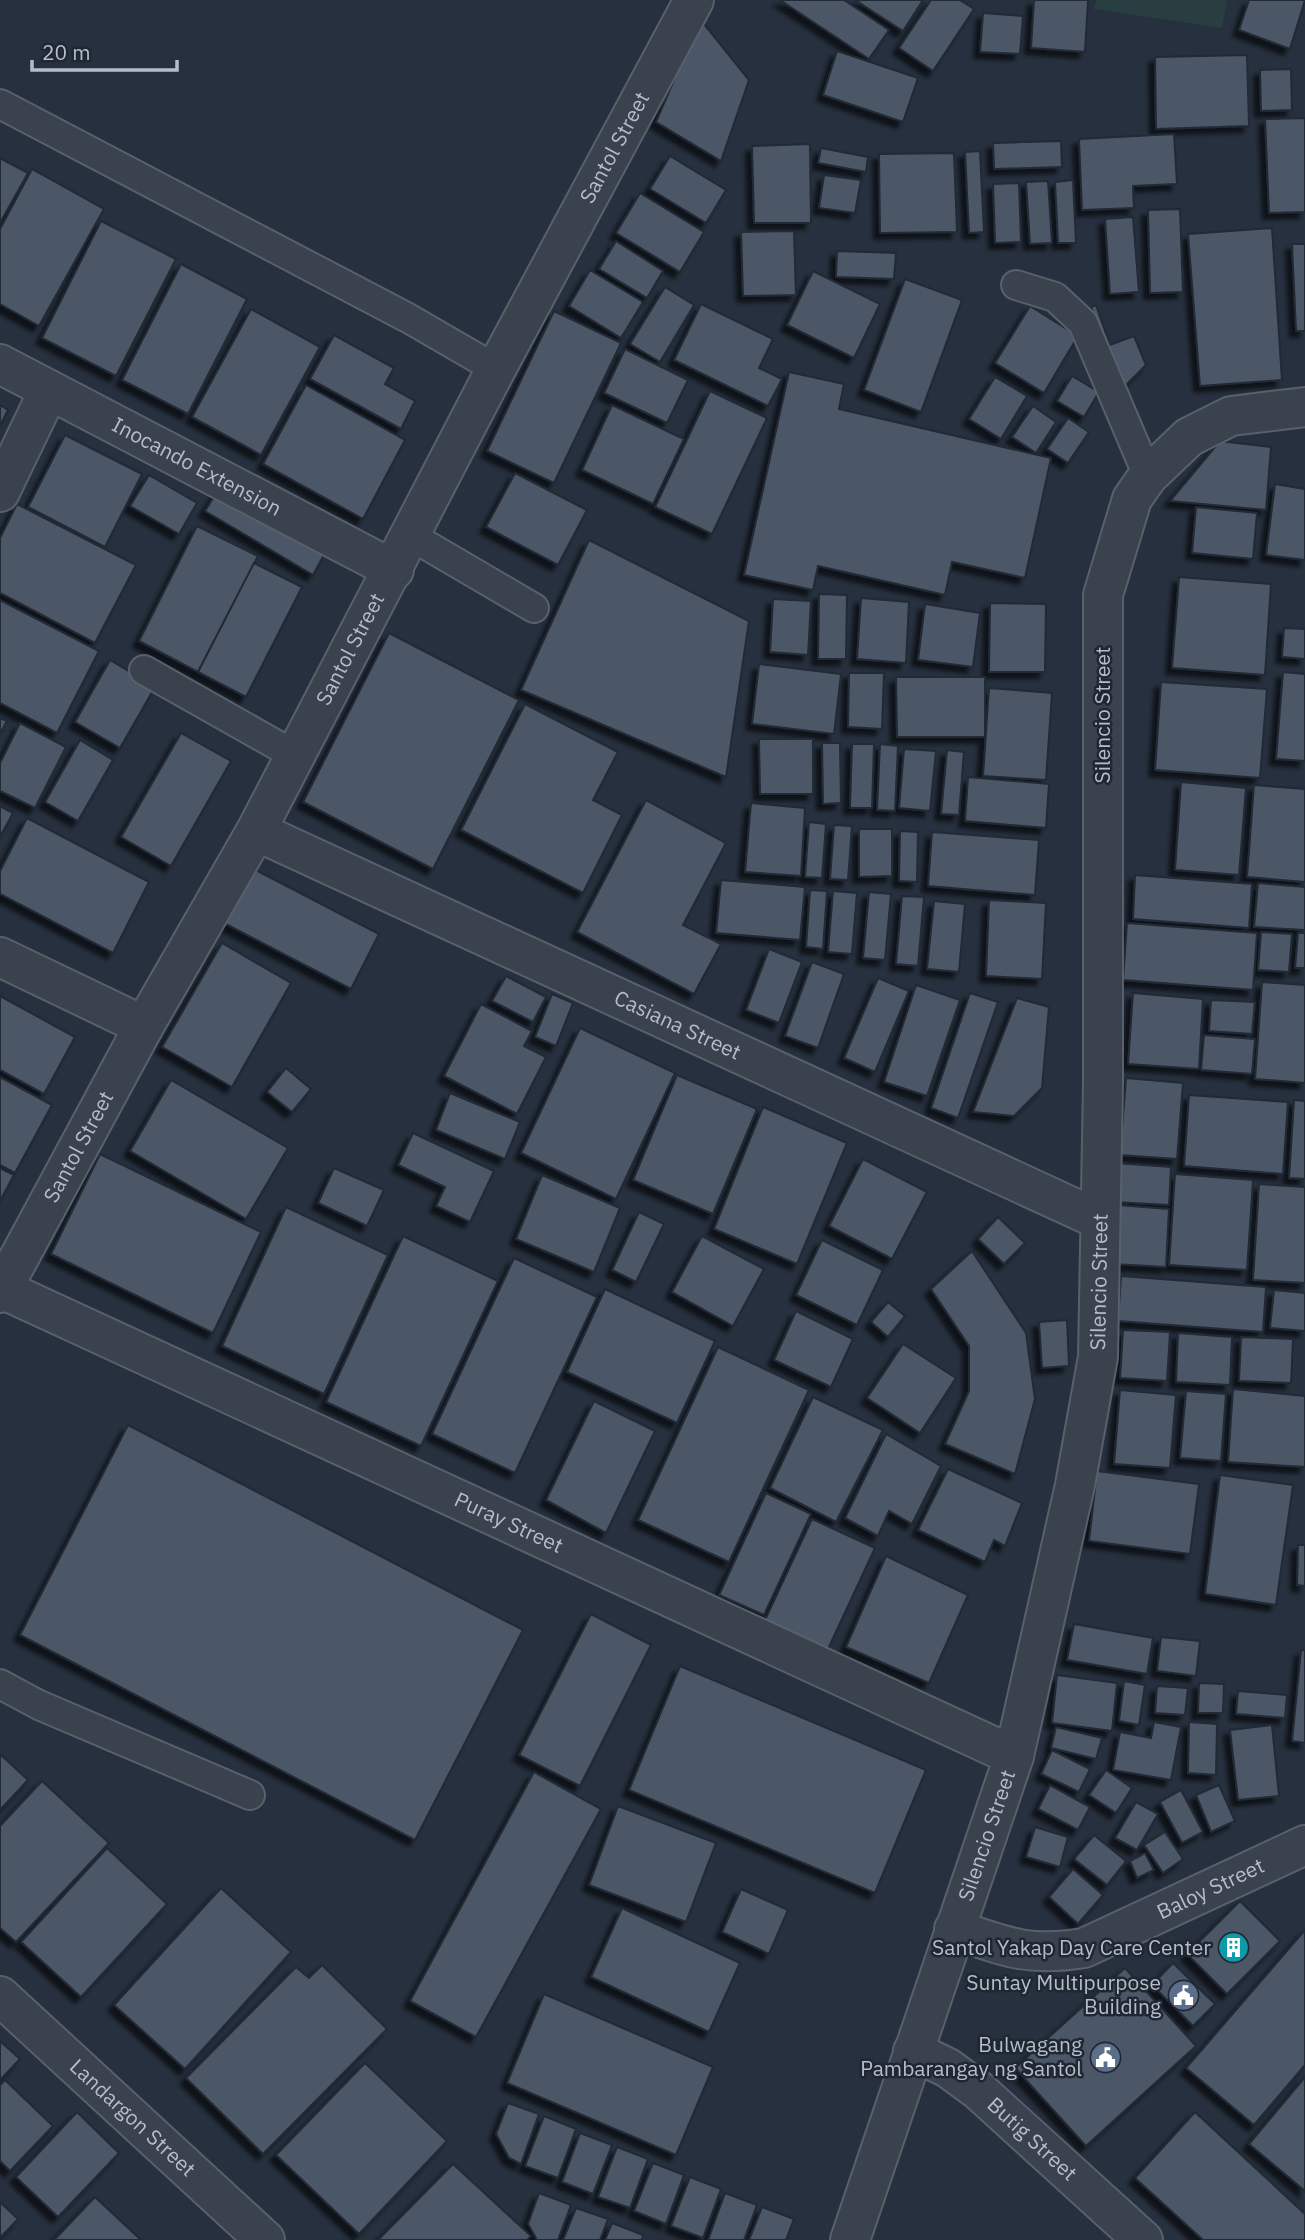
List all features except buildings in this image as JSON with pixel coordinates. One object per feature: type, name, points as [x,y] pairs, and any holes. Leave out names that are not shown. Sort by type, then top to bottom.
[{"type":"street","name":"Santol Street","points":[[1,1291],[144,1026],[256,831],[394,570],[496,369],[694,0]]},
{"type":"street","name":"Inocando Extension","points":[[0,364],[394,570]]},
{"type":"street","points":[[0,492],[49,390]]},
{"type":"street","name":"Silencio Street","points":[[850,2240],[1014,1756],[1075,1485],[1097,1357],[1103,1084],[1103,595],[1132,499],[1148,476],[1189,437],[1231,416],[1305,407]]},
{"type":"street","name":"Casiana Street","points":[[256,831],[1100,1220]]},
{"type":"street","points":[[0,957],[144,1026]]},
{"type":"street","name":"Puray Street","points":[[1,1291],[1014,1756]]},
{"type":"street","name":"Baloy Street","points":[[954,1929],[1009,1948],[1048,1954],[1084,1948],[1305,1845]]},
{"type":"street","name":"Landargon Street","points":[[0,1996],[265,2240]]},
{"type":"street","name":"Butig Street","points":[[913,2051],[948,2068],[978,2090],[1143,2240]]},
{"type":"lane","points":[[0,104],[408,318],[496,369]]},
{"type":"lane","points":[[1016,285],[1055,297],[1083,323],[1148,476]]},
{"type":"lane","points":[[411,536],[534,608]]},
{"type":"lane","points":[[144,670],[296,756]]},
{"type":"lane","points":[[0,1684],[39,1705],[250,1795]]},
{"type":"green space","points":[[1096,0],[1227,0],[1222,28],[1094,9]]},
{"type":"place","name":"Santol Yakap Day Care Center","points":[[1234,1948]]},
{"type":"place","name":"Suntay Multipurpose Building","points":[[1184,1995]]},
{"type":"place","name":"Bulwagang Pambarangay ng Santol","points":[[1105,2057]]}]
